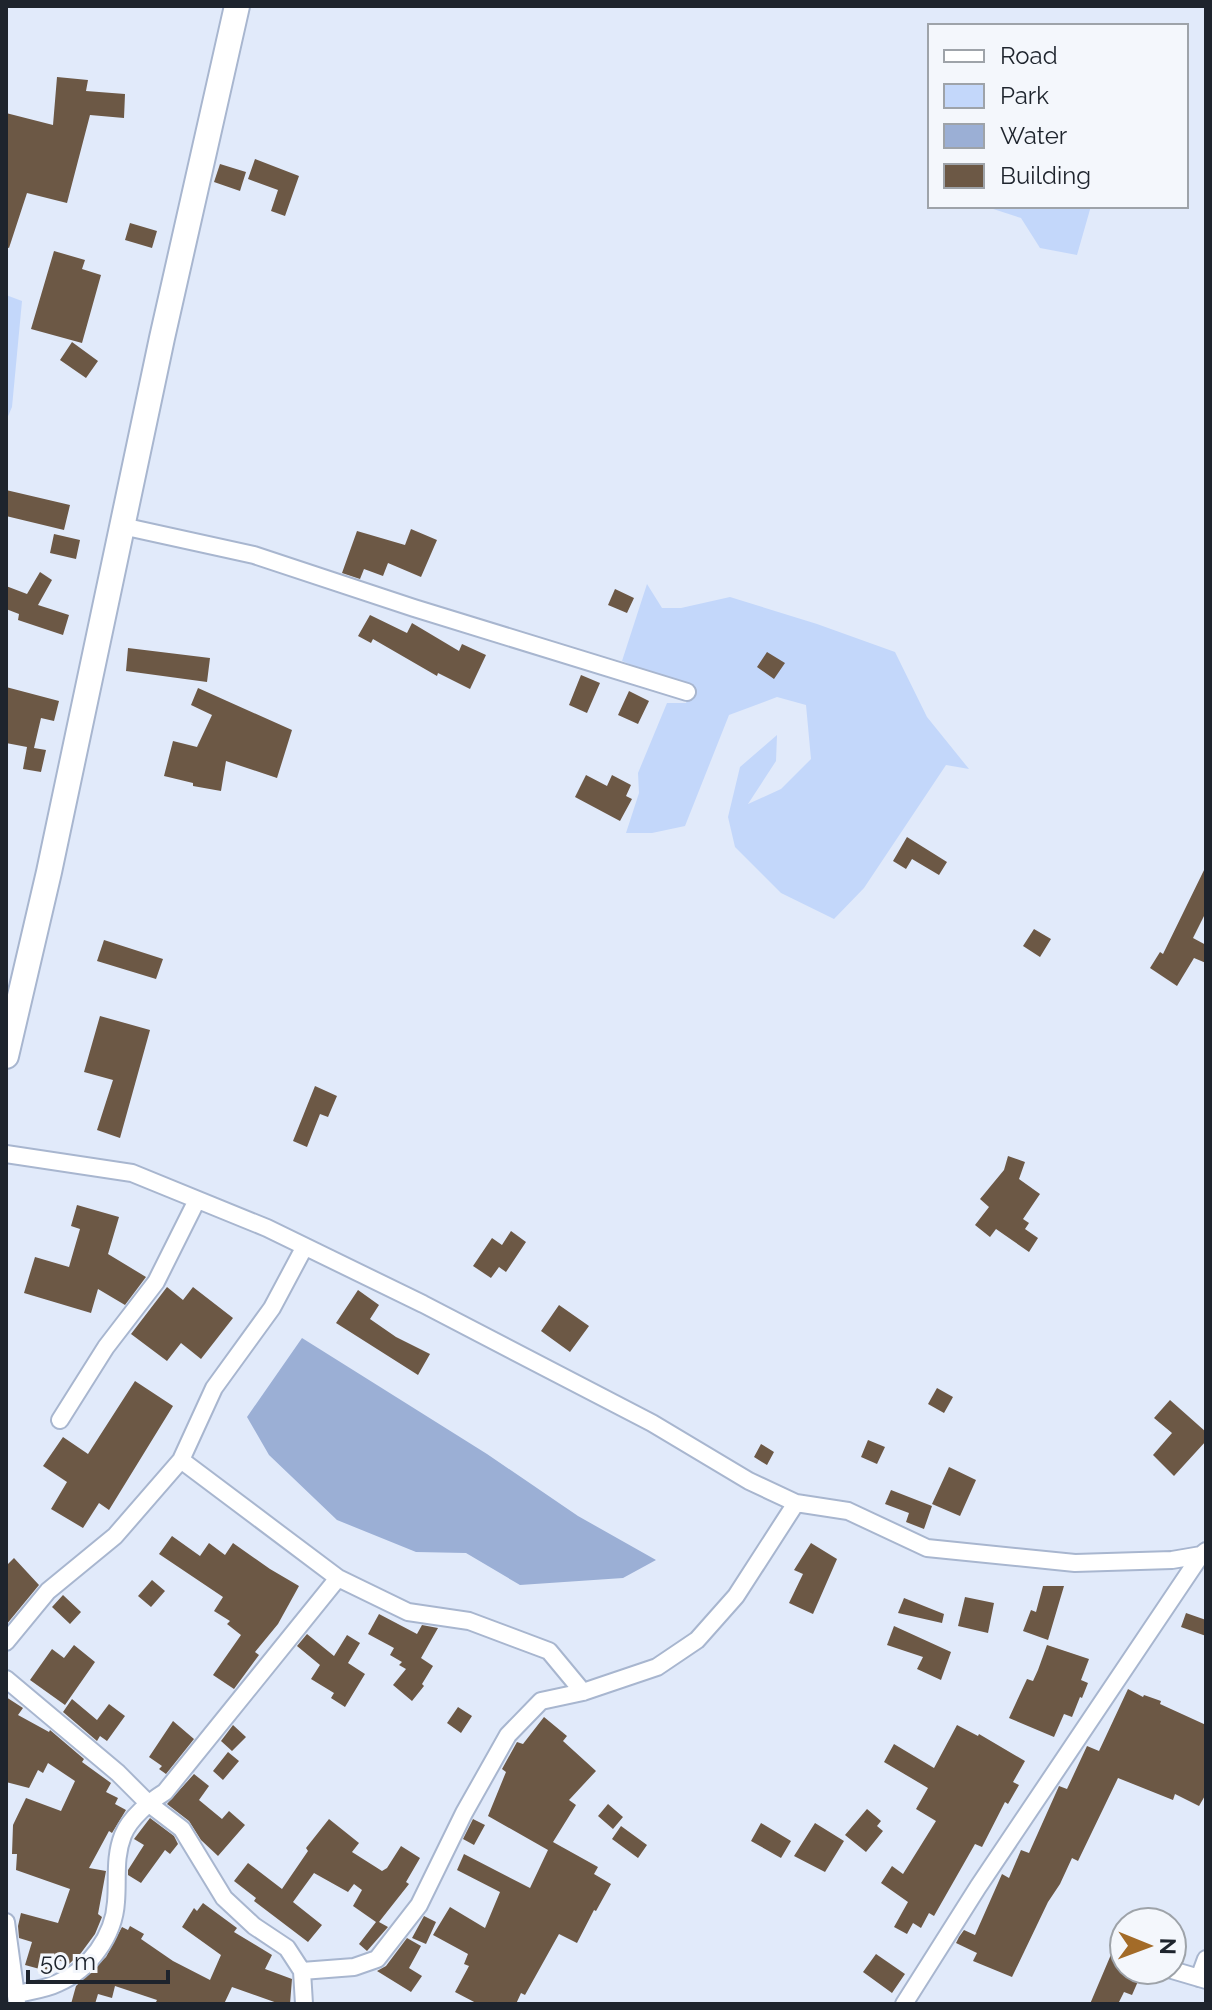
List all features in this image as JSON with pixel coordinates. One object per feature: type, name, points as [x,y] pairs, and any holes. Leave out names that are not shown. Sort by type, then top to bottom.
[{"type":"main road","points":[[6,1056],[49,872],[237,6]]},
{"type":"street","points":[[122,526],[254,555],[687,692]]},
{"type":"street","points":[[6,1154],[132,1173],[267,1228],[423,1304],[652,1423],[749,1481],[796,1503],[848,1511],[927,1548],[1075,1563],[1172,1560],[1203,1553]]},
{"type":"street","points":[[60,1420],[106,1347],[156,1282],[197,1200]]},
{"type":"street","points":[[6,1642],[48,1591],[115,1536],[181,1460],[214,1388],[272,1308],[304,1248]]},
{"type":"street","points":[[181,1460],[338,1578],[408,1612],[469,1621],[549,1651],[583,1692]]},
{"type":"street","points":[[302,1971],[354,1967],[377,1959],[419,1905],[464,1813],[508,1735],[541,1701],[583,1692],[657,1667],[697,1640],[736,1596],[796,1503]]},
{"type":"street","points":[[904,2004],[978,1887],[1203,1553]]},
{"type":"street","points":[[6,1922],[17,1999],[59,1983],[90,1963],[110,1928],[116,1905],[116,1858],[124,1832],[148,1803],[165,1792],[338,1578]]},
{"type":"street","points":[[6,1679],[182,1829],[224,1898],[254,1926],[287,1948],[302,1971],[304,2004]]},
{"type":"street","points":[[1202,1979],[1206,1959]]},
{"type":"green space","points":[[990,208],[1090,208],[1077,255],[1040,248],[1021,218]]},
{"type":"green space","points":[[6,295],[22,301],[12,407],[6,421]]},
{"type":"green space","points":[[647,584],[662,608],[681,608],[730,597],[895,652],[927,717],[969,769],[946,765],[864,888],[834,919],[781,893],[735,847],[728,817],[740,767],[777,735],[776,761],[748,804],[781,789],[811,759],[806,705],[777,697],[729,715],[685,826],[652,833],[626,833],[639,793],[638,773],[667,703],[686,703],[691,689],[622,661]]},
{"type":"water","points":[[302,1338],[487,1454],[578,1516],[656,1560],[623,1578],[520,1585],[466,1553],[416,1552],[337,1520],[269,1455],[247,1417]]},
{"type":"building","points":[[57,77],[88,80],[86,91],[125,94],[124,118],[90,115],[67,203],[27,193],[9,248],[6,247],[6,113],[53,125]]},
{"type":"building","points":[[255,159],[299,176],[285,216],[271,211],[278,190],[248,179]]},
{"type":"building","points":[[220,164],[246,172],[240,191],[214,182]]},
{"type":"building","points":[[130,223],[157,231],[152,248],[125,240]]},
{"type":"building","points":[[54,251],[85,260],[82,269],[101,275],[82,343],[31,329]]},
{"type":"building","points":[[72,342],[98,361],[86,378],[60,360]]},
{"type":"building","points":[[6,490],[70,505],[64,530],[6,516]]},
{"type":"building","points":[[411,529],[437,540],[421,577],[388,563],[383,576],[364,569],[360,579],[342,573],[357,531],[405,545]]},
{"type":"building","points":[[54,534],[80,540],[76,559],[50,553]]},
{"type":"building","points":[[40,572],[52,580],[38,605],[69,615],[63,635],[18,620],[19,614],[6,609],[6,586],[27,594]]},
{"type":"building","points":[[615,589],[634,598],[627,613],[608,605]]},
{"type":"building","points":[[370,615],[407,633],[412,623],[459,651],[462,644],[486,655],[470,689],[438,673],[437,676],[373,639],[371,643],[358,636]]},
{"type":"building","points":[[128,648],[210,658],[207,682],[126,671]]},
{"type":"building","points":[[767,652],[785,663],[774,679],[757,667]]},
{"type":"building","points":[[581,675],[600,683],[587,713],[569,705]]},
{"type":"building","points":[[6,687],[59,701],[54,721],[41,718],[34,748],[46,750],[41,772],[23,769],[27,747],[6,743]]},
{"type":"building","points":[[198,688],[292,730],[277,778],[226,761],[221,791],[164,776],[173,741],[197,747],[212,715],[191,705]]},
{"type":"building","points":[[629,691],[649,701],[638,724],[618,715]]},
{"type":"building","points":[[586,775],[607,786],[612,775],[631,785],[626,796],[632,799],[620,821],[575,797]]},
{"type":"building","points":[[907,837],[947,862],[939,875],[912,859],[906,869],[893,861]]},
{"type":"building","points":[[1206,866],[1206,912],[1193,938],[1206,945],[1206,963],[1194,958],[1177,986],[1150,968],[1160,952],[1163,954]]},
{"type":"building","points":[[1034,929],[1051,939],[1040,957],[1023,946]]},
{"type":"building","points":[[104,940],[163,959],[156,979],[97,961]]},
{"type":"building","points":[[100,1016],[150,1030],[120,1138],[97,1130],[113,1080],[84,1072]]},
{"type":"building","points":[[315,1086],[337,1096],[328,1117],[320,1114],[307,1147],[293,1141]]},
{"type":"building","points":[[1008,1156],[1025,1162],[1019,1179],[1040,1194],[1023,1219],[1029,1223],[1025,1229],[1038,1238],[1029,1252],[996,1229],[990,1237],[975,1225],[989,1207],[980,1199],[1004,1170]]},
{"type":"building","points":[[77,1205],[119,1217],[108,1254],[146,1277],[125,1305],[98,1289],[91,1313],[24,1293],[35,1257],[69,1267],[80,1229],[71,1226]]},
{"type":"building","points":[[511,1231],[526,1242],[506,1272],[499,1267],[491,1278],[473,1266],[492,1238],[502,1245]]},
{"type":"building","points":[[167,1287],[183,1300],[193,1287],[233,1318],[201,1359],[181,1343],[167,1361],[131,1334]]},
{"type":"building","points":[[358,1290],[379,1305],[370,1319],[396,1337],[430,1354],[418,1375],[336,1323]]},
{"type":"building","points":[[559,1305],[589,1326],[570,1352],[541,1331]]},
{"type":"building","points":[[135,1381],[173,1406],[109,1510],[99,1503],[83,1528],[51,1509],[67,1482],[43,1466],[63,1437],[88,1454]]},
{"type":"building","points":[[937,1388],[953,1397],[944,1413],[928,1404]]},
{"type":"building","points":[[1170,1400],[1206,1432],[1206,1441],[1174,1476],[1153,1455],[1172,1433],[1154,1418]]},
{"type":"building","points":[[868,1440],[885,1447],[877,1464],[861,1457]]},
{"type":"building","points":[[761,1444],[774,1452],[767,1465],[754,1457]]},
{"type":"building","points":[[949,1467],[976,1480],[960,1516],[932,1504]]},
{"type":"building","points":[[891,1490],[932,1506],[924,1529],[906,1522],[909,1513],[885,1504]]},
{"type":"building","points":[[172,1536],[200,1556],[209,1543],[225,1555],[233,1543],[299,1586],[278,1624],[255,1652],[259,1655],[234,1689],[213,1675],[241,1635],[227,1624],[230,1621],[214,1611],[223,1597],[159,1554]]},
{"type":"building","points":[[811,1543],[837,1559],[813,1614],[789,1603],[803,1574],[794,1570]]},
{"type":"building","points":[[14,1558],[39,1585],[6,1625],[6,1566]]},
{"type":"building","points":[[152,1580],[165,1591],[151,1607],[138,1596]]},
{"type":"building","points":[[1043,1586],[1064,1586],[1048,1640],[1023,1631],[1031,1610],[1036,1612]]},
{"type":"building","points":[[63,1595],[81,1612],[70,1624],[52,1607]]},
{"type":"building","points":[[965,1597],[994,1603],[988,1633],[958,1626]]},
{"type":"building","points":[[904,1598],[944,1614],[942,1623],[898,1613]]},
{"type":"building","points":[[1186,1613],[1206,1620],[1206,1636],[1181,1627]]},
{"type":"building","points":[[379,1614],[417,1634],[422,1625],[438,1628],[421,1658],[433,1666],[422,1684],[424,1686],[412,1701],[393,1685],[406,1669],[399,1665],[402,1662],[390,1655],[394,1648],[368,1634]]},
{"type":"building","points":[[894,1626],[951,1652],[941,1680],[917,1669],[923,1657],[887,1645]]},
{"type":"building","points":[[307,1634],[334,1656],[347,1635],[360,1643],[348,1663],[365,1674],[345,1707],[331,1698],[334,1693],[311,1679],[320,1665],[297,1646]]},
{"type":"building","points":[[74,1645],[95,1662],[65,1705],[30,1680],[52,1649],[64,1658]]},
{"type":"building","points":[[1047,1645],[1089,1659],[1081,1680],[1088,1683],[1082,1698],[1072,1717],[1064,1714],[1054,1737],[1009,1718],[1027,1679],[1033,1681]]},
{"type":"building","points":[[1128,1689],[1161,1701],[1160,1704],[1206,1725],[1206,1794],[1199,1806],[1175,1794],[1173,1800],[1118,1778],[1078,1861],[1072,1858],[1012,1977],[973,1961],[977,1953],[956,1943],[959,1937],[964,1930],[975,1935],[1002,1874],[1009,1878],[1021,1850],[1029,1853],[1059,1786],[1067,1789],[1087,1746],[1099,1751]]},
{"type":"building","points":[[6,1697],[23,1708],[18,1715],[50,1730],[84,1759],[82,1762],[111,1783],[106,1792],[118,1798],[115,1804],[126,1810],[112,1833],[109,1831],[89,1868],[106,1871],[98,1914],[102,1917],[95,1934],[69,1964],[50,1957],[47,1971],[25,1965],[32,1942],[19,1938],[21,1913],[58,1923],[70,1889],[16,1870],[17,1854],[12,1854],[13,1825],[26,1798],[61,1811],[75,1781],[48,1763],[43,1773],[38,1770],[29,1788],[6,1782]]},
{"type":"building","points":[[72,1699],[97,1720],[109,1704],[125,1716],[107,1741],[100,1736],[97,1741],[63,1712]]},
{"type":"building","points":[[458,1707],[472,1716],[461,1733],[447,1723]]},
{"type":"building","points":[[544,1717],[567,1736],[563,1741],[596,1771],[569,1800],[576,1805],[553,1842],[598,1867],[594,1874],[611,1884],[577,1943],[559,1934],[525,1995],[521,1993],[516,2004],[478,2004],[455,1992],[469,1966],[464,1964],[468,1954],[433,1935],[450,1907],[485,1928],[500,1892],[457,1870],[464,1854],[530,1888],[548,1850],[488,1816],[506,1772],[502,1769],[517,1742],[523,1744]]},
{"type":"building","points":[[173,1721],[194,1739],[166,1774],[159,1769],[162,1766],[149,1757]]},
{"type":"building","points":[[233,1725],[246,1737],[232,1751],[221,1741]]},
{"type":"building","points":[[957,1725],[1025,1761],[1013,1782],[1019,1785],[1008,1804],[1005,1802],[982,1847],[975,1844],[934,1916],[929,1913],[921,1928],[913,1923],[907,1934],[894,1927],[908,1902],[881,1883],[892,1866],[903,1874],[936,1821],[916,1809],[928,1788],[884,1762],[894,1744],[934,1768]]},
{"type":"building","points":[[228,1752],[239,1761],[223,1780],[213,1771]]},
{"type":"building","points":[[194,1774],[209,1786],[199,1800],[222,1819],[229,1811],[245,1825],[218,1856],[201,1840],[189,1821],[167,1804]]},
{"type":"building","points":[[608,1804],[623,1817],[613,1829],[598,1816]]},
{"type":"building","points":[[867,1809],[881,1821],[877,1826],[883,1831],[866,1852],[845,1835]]},
{"type":"building","points":[[150,1818],[174,1836],[178,1844],[170,1854],[165,1850],[141,1883],[128,1875],[128,1870],[144,1845],[134,1839]]},
{"type":"building","points":[[329,1819],[359,1843],[352,1852],[382,1871],[401,1846],[420,1858],[406,1882],[409,1884],[379,1922],[388,1927],[367,1951],[359,1944],[376,1922],[353,1906],[362,1890],[354,1884],[348,1892],[314,1873],[293,1902],[322,1925],[308,1942],[254,1901],[256,1898],[234,1881],[248,1863],[282,1889],[308,1851],[306,1848]]},
{"type":"building","points":[[473,1819],[485,1825],[474,1845],[463,1839]]},
{"type":"building","points":[[761,1823],[791,1841],[781,1858],[751,1841]]},
{"type":"building","points":[[815,1823],[844,1841],[825,1872],[794,1856]]},
{"type":"building","points":[[621,1826],[647,1845],[638,1858],[612,1839]]},
{"type":"building","points":[[203,1903],[237,1928],[234,1932],[272,1955],[265,1969],[292,1979],[290,2004],[280,2004],[232,1987],[224,2004],[155,2004],[157,2000],[115,1986],[112,1998],[98,1994],[95,2004],[71,2004],[76,1986],[106,1957],[122,1927],[128,1930],[130,1926],[144,1934],[141,1939],[173,1961],[210,1980],[221,1955],[182,1927],[194,1908],[197,1911]]},
{"type":"building","points":[[424,1916],[436,1922],[426,1944],[412,1938]]},
{"type":"building","points":[[407,1938],[421,1946],[409,1968],[422,1976],[411,1992],[377,1971],[386,1966]]},
{"type":"building","points":[[876,1954],[905,1974],[892,1993],[863,1972]]},
{"type":"building","points":[[1108,1962],[1108,1986],[1136,1986],[1132,1995],[1124,1992],[1118,2004],[1090,2004]]}]
